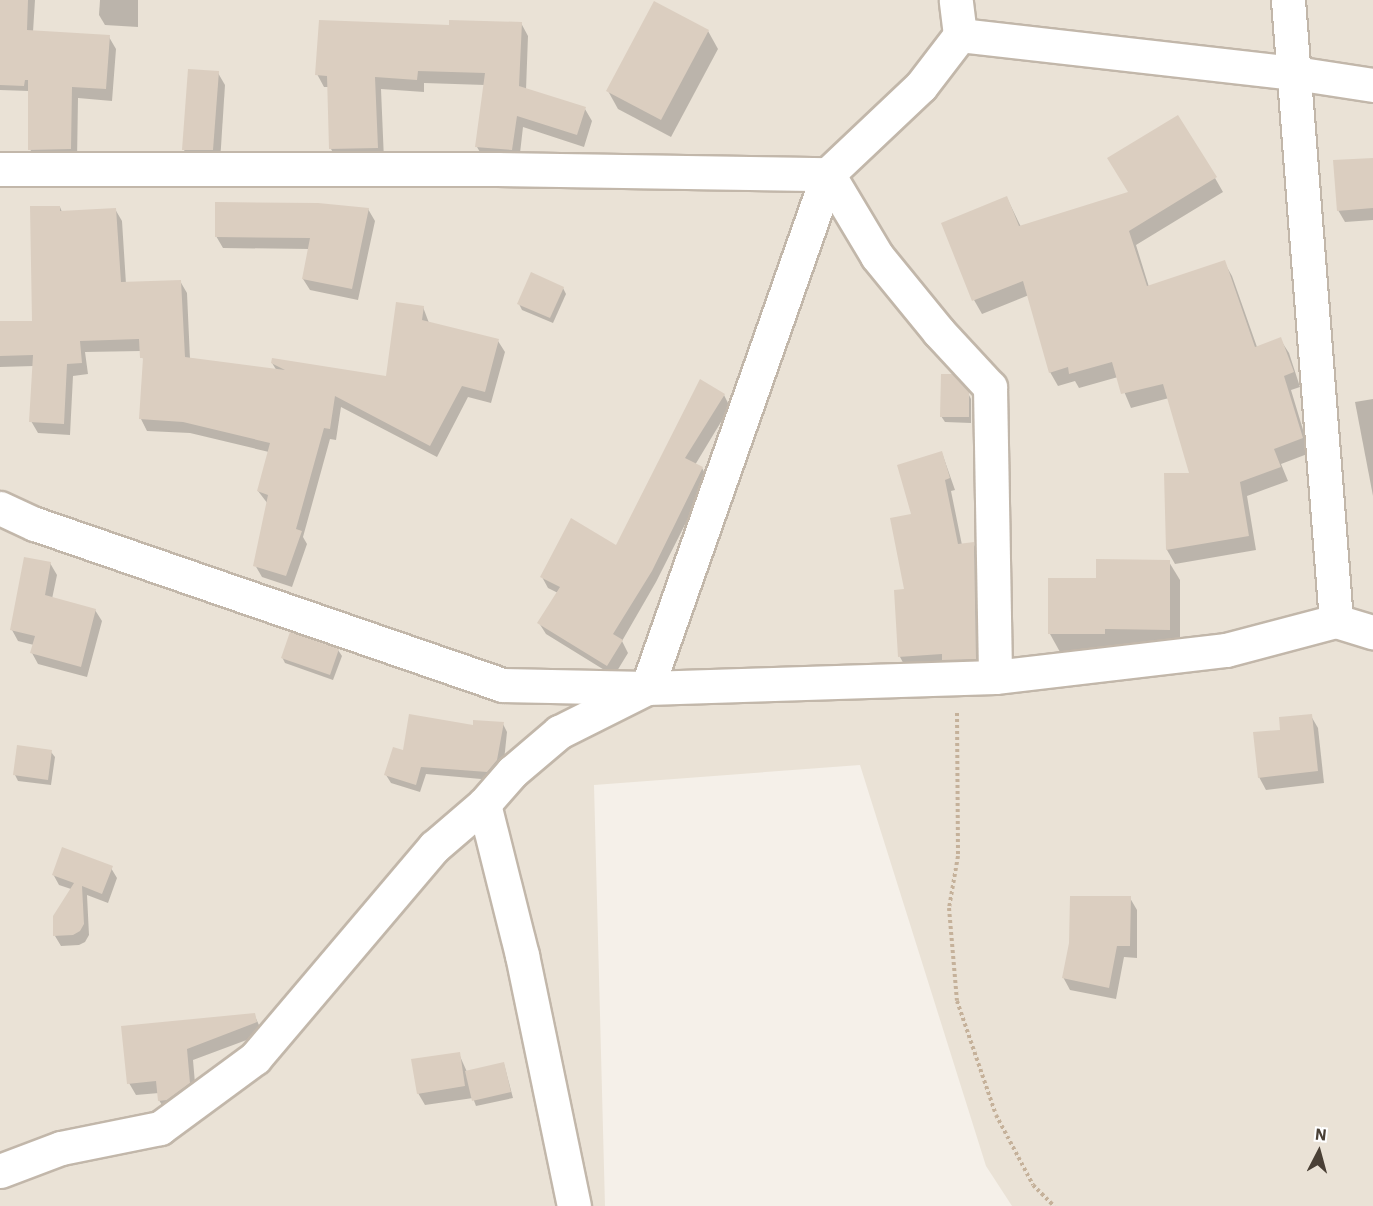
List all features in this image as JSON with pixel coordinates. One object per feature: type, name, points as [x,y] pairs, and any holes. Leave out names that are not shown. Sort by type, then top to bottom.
[{"type":"street","points":[[0,1171],[61,1148],[160,1128],[255,1058],[434,847],[484,804],[512,772],[560,732],[647,688],[828,174],[921,86],[960,34],[956,0]]},
{"type":"street","points":[[1288,0],[1336,621]]},
{"type":"street","points":[[960,34],[1295,73],[1373,85]]},
{"type":"street","points":[[0,169],[496,169],[828,174]]},
{"type":"street","points":[[828,174],[877,256],[939,332],[990,387],[995,676]]},
{"type":"street","points":[[0,508],[35,524],[502,684],[647,688],[995,676],[1226,650],[1336,621],[1373,632]]},
{"type":"street","points":[[0,530],[35,524]]},
{"type":"street","points":[[484,804],[522,955],[574,1206]]},
{"type":"path","points":[[961,678],[957,714],[958,856],[949,908],[957,1001],[996,1115],[1033,1185],[1054,1206]]},
{"type":"shaded area","points":[[0,0],[1373,0],[1373,1206],[1012,1206],[986,1166],[860,765],[594,785],[605,1206],[0,1206]]},
{"type":"building","points":[[0,0],[28,0],[27,30],[110,35],[106,89],[72,87],[71,149],[28,150],[28,80],[25,80],[24,86],[0,85]]},
{"type":"building","points":[[654,1],[709,30],[661,120],[606,91]]},
{"type":"building","points":[[319,20],[449,25],[449,20],[522,22],[519,86],[586,107],[577,135],[517,116],[512,150],[475,147],[485,73],[418,71],[417,80],[375,77],[378,148],[329,149],[327,76],[315,75]]},
{"type":"building","points":[[188,69],[219,71],[213,150],[182,150]]},
{"type":"building","points":[[1178,115],[1217,177],[1129,231],[1147,286],[1225,260],[1255,347],[1281,337],[1294,372],[1284,376],[1303,438],[1274,449],[1281,467],[1240,482],[1249,536],[1166,550],[1164,473],[1189,473],[1163,384],[1121,394],[1112,362],[1069,374],[1068,367],[1049,373],[1023,281],[972,301],[941,223],[1007,196],[1019,226],[1128,192],[1107,158]]},
{"type":"building","points":[[1373,158],[1373,208],[1337,211],[1333,160]]},
{"type":"building","points":[[215,202],[318,203],[369,208],[352,289],[302,279],[310,238],[215,237]]},
{"type":"building","points":[[30,206],[60,206],[60,211],[116,208],[121,282],[181,280],[185,357],[285,370],[271,363],[272,358],[386,376],[396,302],[424,306],[422,320],[499,339],[485,392],[462,386],[430,446],[335,396],[330,429],[324,428],[296,529],[302,531],[286,576],[253,566],[268,495],[257,491],[270,443],[183,422],[139,419],[143,358],[140,358],[139,339],[80,341],[82,363],[67,364],[64,424],[29,422],[33,355],[0,356],[0,321],[32,321]]},
{"type":"building","points":[[531,272],[564,287],[550,318],[517,304]]},
{"type":"building","points":[[941,374],[953,374],[969,392],[969,417],[940,417]]},
{"type":"building","points":[[700,379],[725,394],[685,458],[703,467],[652,571],[613,634],[623,640],[607,666],[537,623],[560,587],[540,577],[571,518],[616,545]]},
{"type":"building","points":[[942,451],[950,478],[945,480],[958,544],[974,542],[976,659],[942,660],[942,654],[898,657],[894,590],[904,589],[890,518],[911,514],[897,465]]},
{"type":"building","points":[[24,557],[51,562],[45,595],[96,609],[81,667],[30,653],[35,636],[10,630]]},
{"type":"building","points":[[1096,559],[1170,560],[1170,630],[1105,629],[1105,634],[1048,634],[1048,578],[1096,578]]},
{"type":"building","points":[[290,632],[339,649],[330,675],[281,658]]},
{"type":"building","points":[[409,714],[473,725],[473,720],[504,722],[497,760],[487,772],[421,767],[416,785],[384,775],[393,747],[403,750]]},
{"type":"building","points":[[1312,714],[1318,771],[1258,778],[1253,732],[1280,730],[1279,717]]},
{"type":"building","points":[[17,745],[52,750],[48,780],[13,775]]},
{"type":"building","points":[[62,847],[113,866],[102,894],[82,886],[84,924],[80,931],[73,935],[53,936],[53,916],[74,883],[52,875]]},
{"type":"building","points":[[1070,896],[1131,896],[1130,946],[1117,946],[1109,988],[1062,978],[1069,943]]},
{"type":"building","points":[[255,1013],[257,1022],[187,1049],[190,1083],[167,1100],[158,1101],[156,1081],[127,1084],[121,1026]]},
{"type":"building","points":[[460,1052],[465,1086],[417,1094],[411,1059]]},
{"type":"building","points":[[504,1062],[511,1092],[472,1101],[465,1071]]}]
